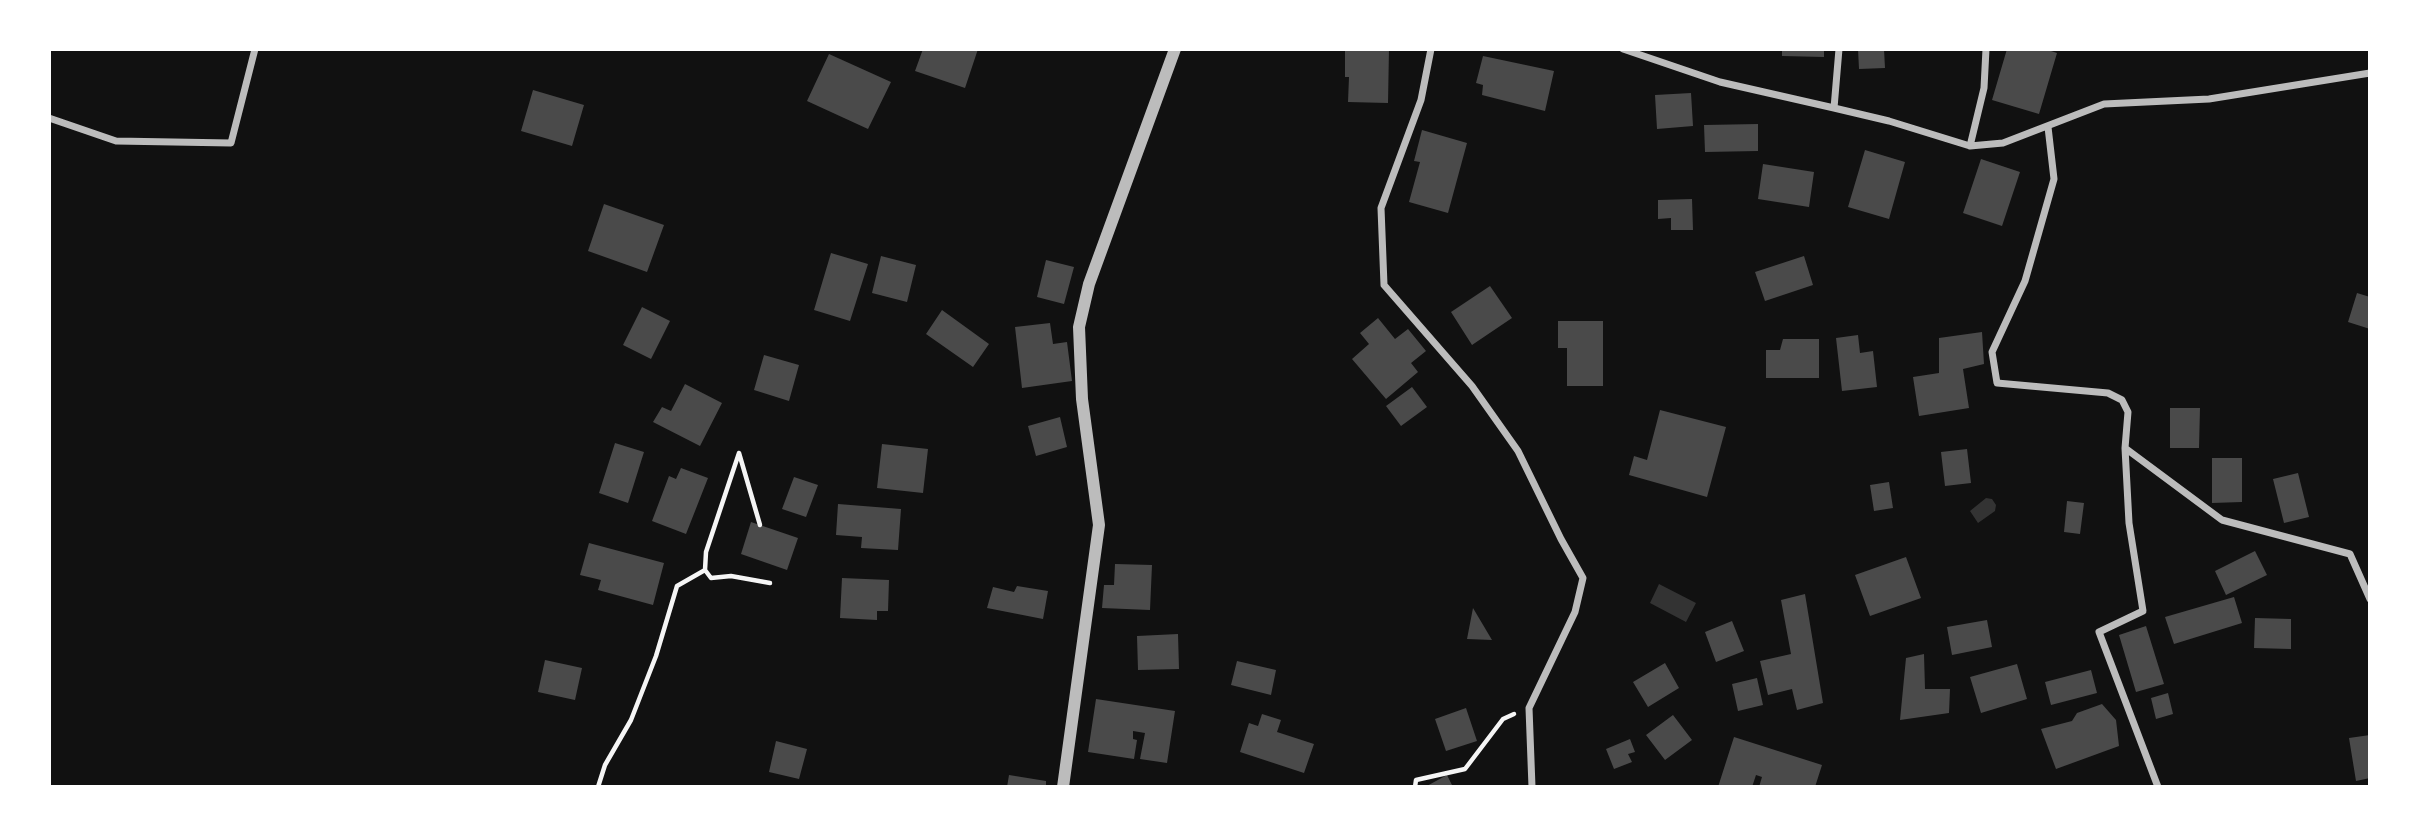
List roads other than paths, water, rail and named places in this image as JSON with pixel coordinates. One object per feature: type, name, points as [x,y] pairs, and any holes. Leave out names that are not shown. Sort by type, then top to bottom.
[{"type":"street","points":[[49,118],[116,141],[231,143],[255,49]]},
{"type":"street","points":[[1063,787],[1099,524],[1082,399],[1079,327],[1089,284],[1175,49]]},
{"type":"street","points":[[1431,49],[1421,100],[1381,208],[1384,285],[1472,386],[1518,451],[1583,578],[1575,612],[1528,708],[1532,787]]},
{"type":"street","points":[[1623,49],[1720,82],[1889,121],[1970,146],[2003,143],[2104,104],[2209,99],[2370,73]]},
{"type":"street","points":[[1834,108],[1839,49]]},
{"type":"street","points":[[1970,146],[1983,88],[1986,49]]},
{"type":"street","points":[[2048,127],[2054,179],[2025,281],[1993,352],[1997,383],[2108,393],[2122,400],[2128,412],[2125,449],[2129,523],[2143,611],[2099,632],[2158,787]]},
{"type":"street","points":[[2125,449],[2222,520],[2350,554],[2370,599]]}]
